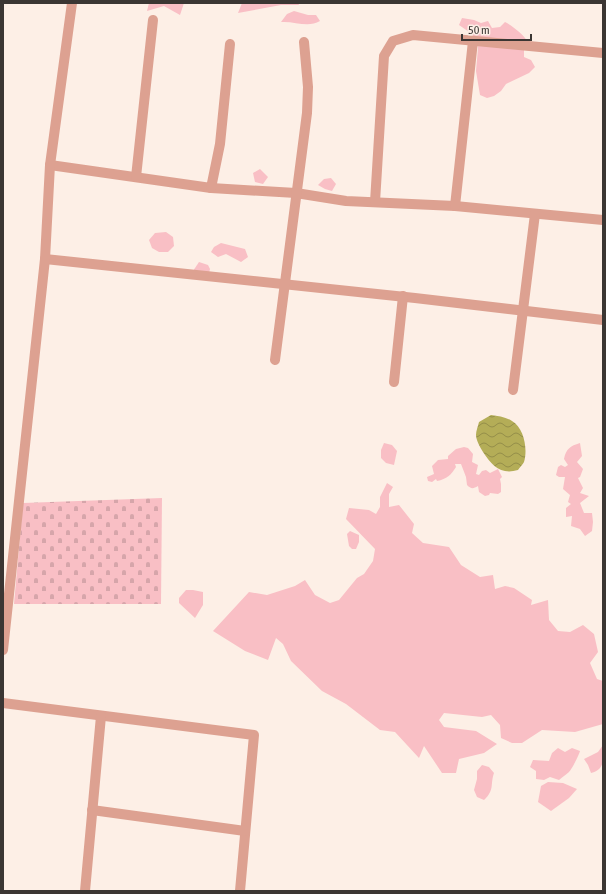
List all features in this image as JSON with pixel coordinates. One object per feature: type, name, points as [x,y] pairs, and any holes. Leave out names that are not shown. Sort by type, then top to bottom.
[{"type":"street","points":[[3,650],[44,260],[50,165],[72,3]]},
{"type":"street","points":[[136,177],[153,20]]},
{"type":"street","points":[[374,202],[384,56],[393,41],[412,35],[603,53]]},
{"type":"street","points":[[455,206],[472,41]]},
{"type":"street","points":[[275,360],[296,193],[308,113],[308,87],[304,42]]},
{"type":"street","points":[[211,188],[220,144],[230,44]]},
{"type":"street","points":[[50,165],[211,188],[296,193],[346,201],[455,206],[603,220]]},
{"type":"street","points":[[513,390],[534,214]]},
{"type":"street","points":[[44,260],[403,296],[603,320]]},
{"type":"street","points":[[394,382],[403,296]]},
{"type":"street","points":[[3,703],[254,735],[240,891]]},
{"type":"street","points":[[85,891],[101,716]]},
{"type":"street","points":[[92,810],[245,831]]},
{"type":"green space","points":[[149,3],[184,3],[180,15],[164,6],[147,11]]},
{"type":"green space","points":[[242,3],[298,3],[299,5],[281,5],[238,13]]},
{"type":"green space","points":[[294,11],[308,15],[316,15],[320,21],[311,24],[281,22],[287,14]]},
{"type":"green space","points":[[462,18],[481,23],[488,21],[492,28],[500,27],[505,22],[511,26],[528,42],[524,49],[524,57],[531,60],[535,67],[529,73],[506,84],[501,91],[494,96],[487,98],[480,95],[476,71],[478,48],[472,34],[459,25]]},
{"type":"green space","points":[[260,169],[268,177],[263,184],[255,182],[253,173]]},
{"type":"green space","points":[[331,178],[336,184],[332,191],[318,185],[324,179]]},
{"type":"green space","points":[[166,232],[173,237],[174,246],[168,252],[159,252],[152,248],[149,240],[155,233]]},
{"type":"green space","points":[[221,243],[245,249],[248,257],[241,262],[226,254],[218,257],[211,252],[214,247]]},
{"type":"green space","points":[[199,262],[208,265],[210,269],[209,273],[193,271]]},
{"type":"green space","points":[[384,443],[392,445],[397,451],[394,465],[386,463],[381,458],[381,450]]},
{"type":"green space","points":[[580,443],[582,456],[577,462],[583,469],[580,477],[578,478],[583,488],[580,493],[589,496],[580,503],[584,513],[592,513],[593,522],[592,531],[585,536],[580,529],[571,526],[572,516],[566,517],[566,508],[571,504],[568,502],[570,495],[563,489],[565,477],[559,477],[556,475],[558,467],[561,465],[565,467],[568,465],[564,459],[567,450]]},
{"type":"green space","points":[[464,447],[468,448],[473,454],[472,462],[478,465],[476,474],[479,475],[482,471],[486,470],[490,473],[498,469],[502,477],[500,479],[501,492],[498,494],[490,493],[489,495],[485,496],[479,492],[478,486],[472,488],[467,485],[466,477],[461,464],[455,464],[456,467],[446,478],[437,481],[436,479],[432,482],[428,481],[427,477],[434,474],[432,466],[438,460],[448,459],[448,456],[456,449]]},
{"type":"green space","points":[[387,483],[393,487],[389,494],[389,507],[399,505],[414,524],[412,533],[423,543],[449,547],[461,565],[480,577],[493,575],[495,589],[505,586],[514,588],[532,600],[531,605],[548,600],[549,620],[558,631],[570,632],[583,625],[594,634],[598,652],[590,663],[597,679],[603,681],[603,724],[575,732],[542,730],[522,743],[512,743],[501,738],[500,725],[491,715],[482,717],[444,713],[439,720],[444,727],[476,731],[497,744],[484,753],[459,759],[456,773],[442,773],[424,746],[419,758],[395,732],[380,730],[346,704],[322,691],[291,661],[283,644],[276,638],[268,660],[245,651],[213,631],[249,592],[267,595],[295,586],[305,580],[315,595],[330,603],[339,600],[357,578],[364,574],[373,561],[375,549],[346,519],[349,508],[369,510],[376,514],[380,507],[380,497]]},
{"type":"green space","points":[[162,498],[161,604],[14,604],[23,503]]},
{"type":"green space","points":[[350,531],[359,535],[359,542],[356,549],[352,549],[349,546],[347,534]]},
{"type":"green space","points":[[186,590],[203,592],[203,605],[195,618],[179,603],[179,598]]},
{"type":"green space","points":[[603,745],[603,762],[599,769],[591,773],[584,759],[598,752]]},
{"type":"green space","points":[[558,748],[565,752],[572,748],[580,751],[568,773],[559,780],[550,777],[544,780],[536,779],[536,771],[530,767],[533,760],[549,761],[552,753]]},
{"type":"green space","points":[[482,765],[489,767],[494,773],[490,793],[484,800],[477,797],[474,790],[477,779],[477,771]]},
{"type":"green space","points":[[548,782],[563,783],[577,789],[569,798],[551,811],[538,802],[541,786]]},
{"type":"water","points":[[491,415],[512,421],[520,429],[524,439],[526,451],[524,462],[518,470],[507,471],[498,468],[490,461],[479,446],[476,435],[479,422]]}]
